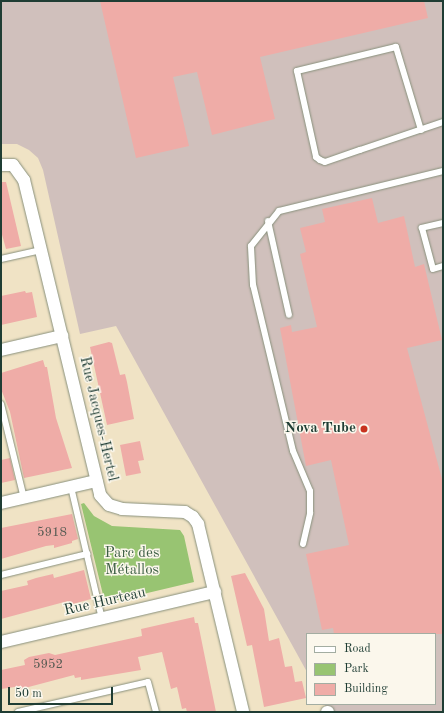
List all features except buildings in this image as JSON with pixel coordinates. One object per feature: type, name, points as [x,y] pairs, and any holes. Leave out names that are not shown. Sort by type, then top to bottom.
[{"type":"street","name":"Rue Jacques-Hertel","points":[[1,164],[13,165],[21,172],[42,250],[100,496],[109,505],[122,509],[176,510],[193,517],[202,533],[243,712]]},
{"type":"street","points":[[1,350],[62,336]]},
{"type":"street","points":[[1,503],[96,481]]},
{"type":"street","name":"Rue Hurteau","points":[[1,642],[215,592]]},
{"type":"lane","points":[[421,130],[396,47],[297,71],[316,157],[325,162],[421,130],[443,122]]},
{"type":"lane","points":[[303,544],[310,513],[310,491],[293,452],[253,286],[252,246],[268,222],[279,211],[443,171]]},
{"type":"lane","points":[[268,222],[290,315]]},
{"type":"lane","points":[[443,223],[422,228],[433,269],[443,266]]},
{"type":"lane","points":[[1,259],[42,250]]},
{"type":"lane","points":[[1,404],[4,426],[24,498]]},
{"type":"lane","points":[[71,487],[102,619]]},
{"type":"lane","points":[[1,575],[87,554]]},
{"type":"lane","points":[[18,712],[148,682],[156,712]]},
{"type":"shaded area","points":[[1,1],[443,1],[443,712],[328,711],[325,705],[436,705],[436,633],[306,633],[306,670],[116,326],[80,334],[43,170],[38,158],[29,150],[17,144],[2,144]]},
{"type":"green space","name":"Parc des Métallos","points":[[84,503],[94,516],[112,526],[180,530],[184,536],[194,582],[105,603],[81,504]]},
{"type":"place","name":"Nova Tube","points":[[364,429]]}]
